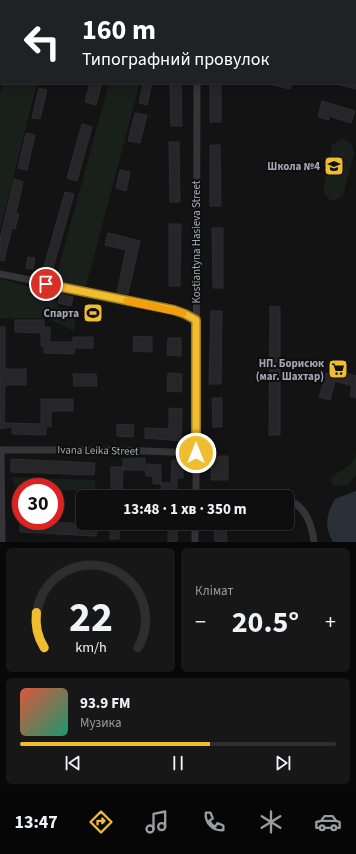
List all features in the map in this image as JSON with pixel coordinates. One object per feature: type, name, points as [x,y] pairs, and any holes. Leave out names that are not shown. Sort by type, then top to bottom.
[{"type":"street","name":"Kostiantyna Hasieva Street","points":[[196,490],[197,84]]},
{"type":"street","points":[[0,274],[174,310],[196,320]]},
{"type":"street","points":[[1,450],[2,542]]},
{"type":"street","name":"Ivana Leika Street","points":[[1,450],[119,450],[196,453]]},
{"type":"street","points":[[294,504],[301,508],[312,526],[314,542]]},
{"type":"street","points":[[195,542],[196,530]]},
{"type":"shaded area","points":[[3,84],[37,84],[0,230],[0,93]]},
{"type":"shaded area","points":[[109,84],[140,84],[85,290],[54,285]]},
{"type":"shaded area","points":[[340,139],[344,139],[352,144],[354,153],[343,196],[335,200],[330,200],[323,192],[332,145]]},
{"type":"shaded area","points":[[0,279],[52,293],[58,307],[76,310],[74,331],[47,318],[0,318]]},
{"type":"shaded area","points":[[356,454],[356,475],[348,485],[333,486],[330,478],[351,464]]},
{"type":"shaded area","points":[[11,477],[39,478],[12,478]]},
{"type":"shaded area","points":[[64,479],[95,480],[95,490],[64,490]]},
{"type":"shaded area","points":[[356,491],[356,542],[333,542],[327,526],[328,515],[332,505],[335,499]]},
{"type":"building","points":[[90,84],[102,84],[96,105],[85,102]]},
{"type":"building","points":[[143,84],[152,84],[147,105],[139,103]]},
{"type":"building","points":[[170,84],[181,84],[182,126],[171,126]]},
{"type":"building","points":[[210,84],[221,84],[221,122],[210,122]]},
{"type":"building","points":[[273,84],[292,84],[290,89]]},
{"type":"building","points":[[356,84],[356,89],[339,85]]},
{"type":"building","points":[[39,88],[47,90],[40,119],[32,118]]},
{"type":"building","points":[[322,101],[355,111],[351,123],[329,116],[329,120],[318,117]]},
{"type":"building","points":[[135,113],[147,115],[140,143],[128,141]]},
{"type":"building","points":[[82,124],[92,127],[77,181],[67,178]]},
{"type":"building","points":[[26,133],[35,135],[27,170],[18,168]]},
{"type":"building","points":[[169,142],[179,142],[180,202],[170,202]]},
{"type":"building","points":[[210,145],[220,145],[221,206],[210,206]]},
{"type":"building","points":[[120,170],[130,172],[126,191],[116,188]]},
{"type":"building","points":[[14,179],[23,182],[16,213],[19,214],[15,229],[12,228],[4,261],[0,260],[0,239]]},
{"type":"building","points":[[65,192],[74,194],[52,272],[43,270]]},
{"type":"building","points":[[169,224],[181,224],[180,286],[169,286]]},
{"type":"building","points":[[212,228],[223,228],[223,288],[213,288]]},
{"type":"building","points":[[108,233],[140,241],[128,294],[117,292],[126,250],[105,245]]},
{"type":"building","points":[[28,257],[35,258],[33,269],[26,268]]},
{"type":"building","points":[[60,294],[73,297],[71,306],[58,303]]},
{"type":"building","points":[[270,306],[280,307],[280,435],[269,435]]},
{"type":"building","points":[[211,311],[222,311],[221,384],[209,384]]},
{"type":"building","points":[[15,320],[44,320],[44,327],[50,327],[50,342],[73,342],[73,337],[93,337],[93,348],[75,348],[74,354],[44,353],[44,346],[41,346],[41,333],[15,332]]},
{"type":"building","points":[[0,327],[5,327],[5,369],[26,369],[26,385],[5,385],[4,423],[41,424],[41,399],[73,399],[73,411],[51,411],[51,427],[46,426],[46,435],[12,434],[12,427],[0,429]]},
{"type":"building","points":[[134,336],[152,337],[152,352],[133,351]]},
{"type":"building","points":[[168,338],[181,338],[181,356],[167,355]]},
{"type":"building","points":[[335,370],[356,376],[356,398],[350,396],[352,386],[335,381],[330,400],[319,397],[326,373],[333,376]]},
{"type":"building","points":[[168,373],[182,374],[181,392],[167,391]]},
{"type":"building","points":[[73,374],[96,374],[97,386],[74,386]]},
{"type":"building","points":[[212,398],[222,398],[222,427],[213,427]]},
{"type":"building","points":[[169,408],[182,409],[181,441],[145,438],[145,428],[169,429]]},
{"type":"building","points":[[117,424],[134,425],[133,437],[117,436]]},
{"type":"building","points":[[212,456],[228,456],[228,480],[211,480]]},
{"type":"building","points":[[145,458],[145,464],[161,465],[161,483],[171,483],[172,460],[183,460],[183,478],[177,478],[177,490],[162,490],[161,484],[153,484],[153,476],[146,476],[145,470],[123,470],[123,459]]},
{"type":"building","points":[[11,459],[95,463],[94,475],[11,472]]},
{"type":"building","points":[[111,467],[123,467],[122,490],[111,490]]},
{"type":"building","points":[[64,523],[76,523],[76,530],[96,530],[96,536],[20,532],[20,530],[64,530]]},
{"type":"building","points":[[110,530],[119,530],[119,539],[110,539]]},
{"type":"building","points":[[168,530],[177,530],[177,542],[168,542]]},
{"type":"building","points":[[214,530],[226,530],[227,542],[215,542]]},
{"type":"slow traffic","points":[[127,301],[183,313]]},
{"type":"place","name":"Школа №4","points":[[334,166]]},
{"type":"place","name":"Спарта","points":[[93,313]]},
{"type":"place","name":"НП. Борисюк (маг. Шахтар)","points":[[338,369]]},
{"type":"route","points":[[46,284],[174,310],[196,320],[196,453]]}]
